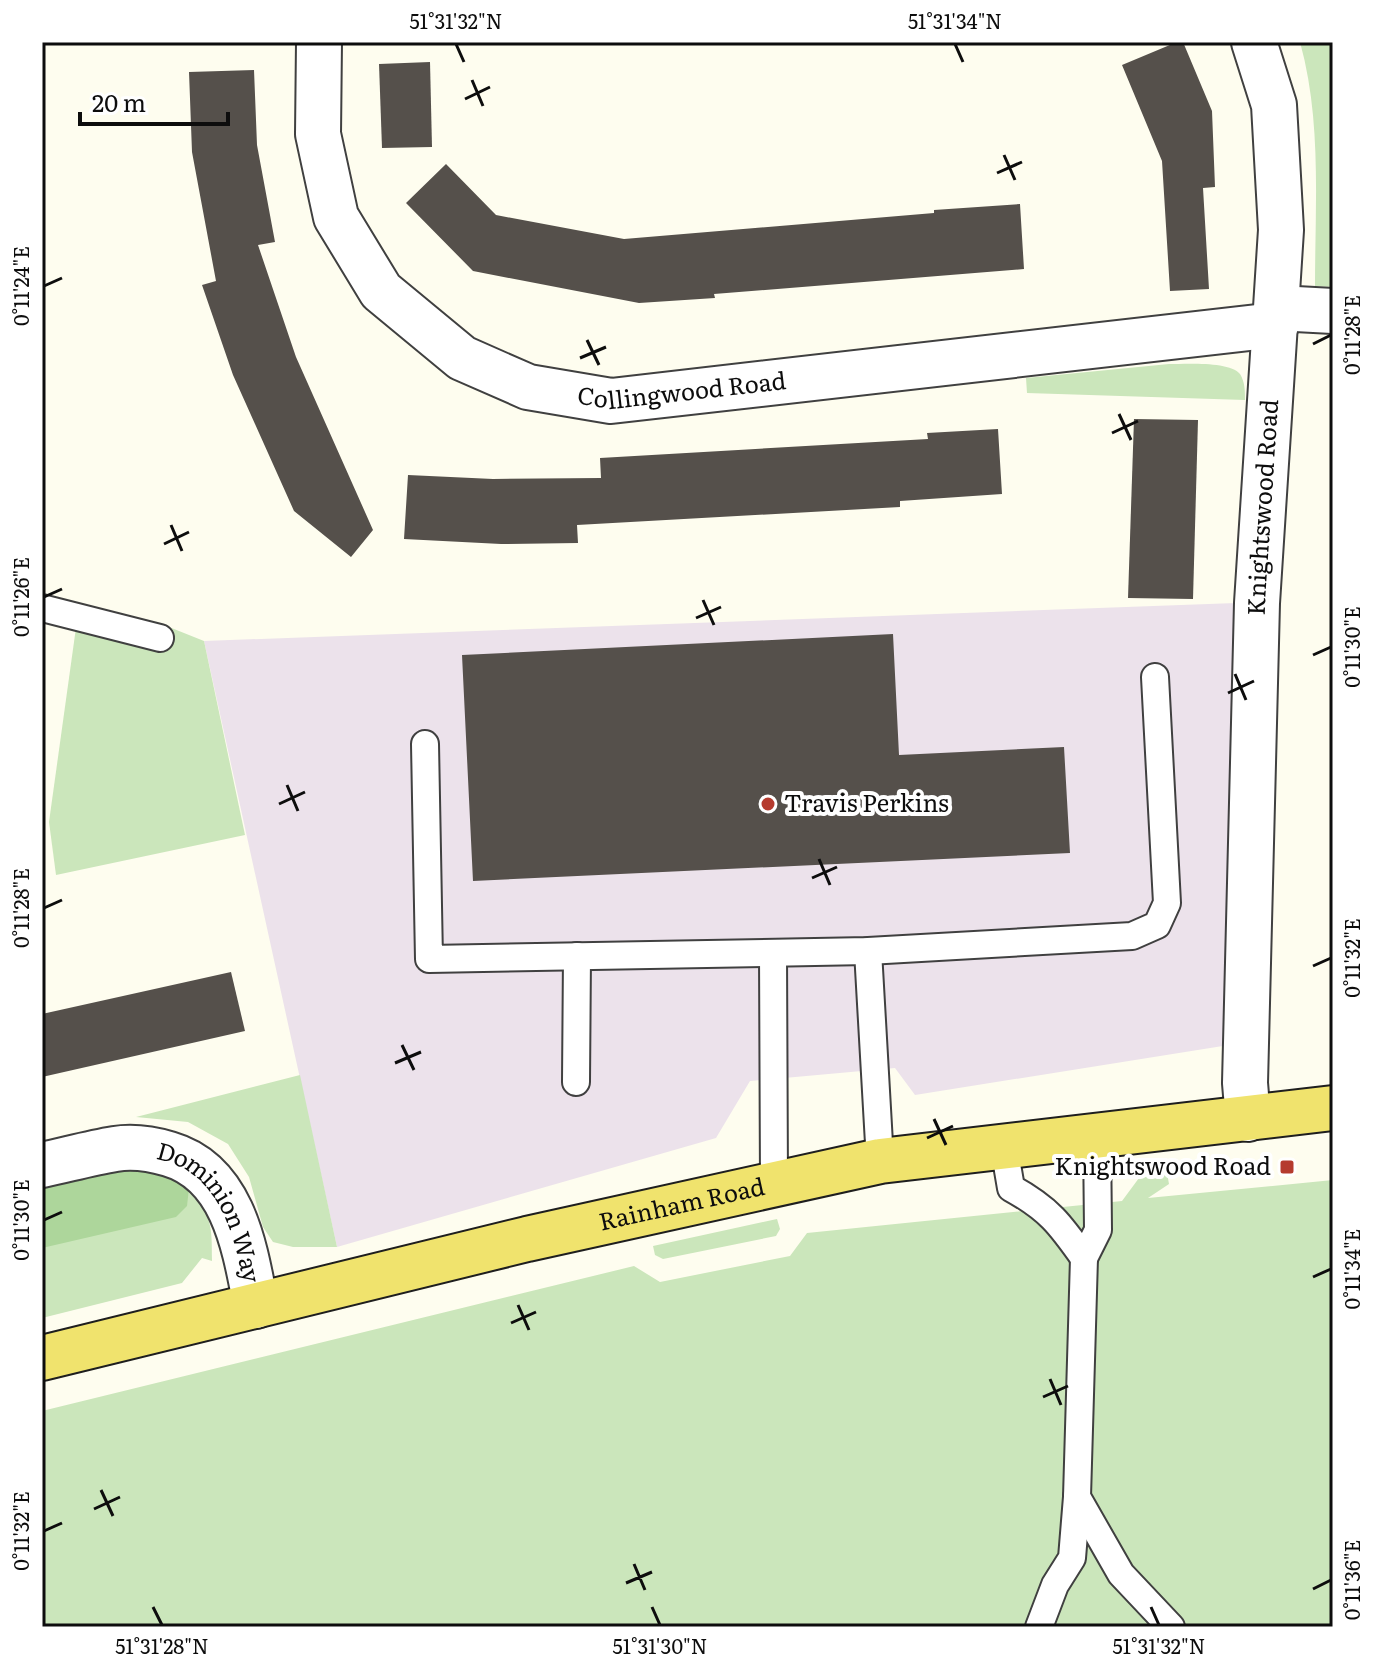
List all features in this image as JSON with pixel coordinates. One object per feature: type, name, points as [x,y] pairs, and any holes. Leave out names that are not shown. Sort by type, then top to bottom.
[{"type":"main road","name":"Rainham Road","points":[[42,1358],[483,1250],[880,1161],[1333,1108]]},
{"type":"street","name":"Collingwood Road","points":[[319,42],[318,134],[336,217],[381,291],[462,358],[528,387],[611,401],[1333,311]]},
{"type":"street","name":"Knightswood Road","points":[[1248,1119],[1245,1083],[1257,603],[1281,230],[1274,105],[1254,42]]},
{"type":"street","name":"Dominion Way","points":[[42,1165],[117,1148],[150,1148],[182,1158],[199,1168],[228,1201],[256,1306]]},
{"type":"lane","points":[[42,608],[160,638]]},
{"type":"lane","points":[[425,744],[429,959],[868,951],[1132,936],[1157,925],[1167,903],[1155,677]]},
{"type":"lane","points":[[868,951],[880,1161]]},
{"type":"lane","points":[[773,953],[774,1183]]},
{"type":"lane","points":[[576,1082],[577,956]]},
{"type":"lane","points":[[1039,1627],[1055,1585],[1072,1558],[1077,1497],[1084,1258],[1098,1230],[1097,1136]]},
{"type":"lane","points":[[1004,1147],[1011,1188],[1039,1203],[1062,1227],[1084,1258]]},
{"type":"lane","points":[[1077,1497],[1121,1574],[1171,1627]]},
{"type":"shaded area","points":[[1236,603],[1229,1045],[915,1095],[895,1068],[750,1081],[716,1138],[337,1247],[204,641]]},
{"type":"green space","points":[[1300,42],[1333,42],[1333,287],[1315,286],[1314,133],[1312,102]]},
{"type":"green space","points":[[1169,364],[1207,364],[1235,370],[1243,380],[1245,400],[1027,393],[1026,378]]},
{"type":"green space","points":[[79,606],[169,627],[204,641],[245,835],[56,875],[49,822]]},
{"type":"green space","points":[[300,1075],[337,1247],[293,1247],[273,1242],[263,1227],[249,1177],[228,1144],[188,1122],[136,1117]]},
{"type":"green space","points":[[142,1167],[164,1174],[189,1188],[187,1206],[176,1217],[42,1248],[42,1184],[111,1168]]},
{"type":"green space","points":[[1167,1173],[1169,1184],[1148,1198],[1333,1180],[1333,1627],[42,1627],[42,1411],[634,1266],[660,1282],[790,1256],[807,1233],[1122,1201],[1139,1178]]},
{"type":"green space","points":[[42,1184],[189,1188],[209,1222],[212,1261],[202,1258],[182,1283],[42,1318]]},
{"type":"green space","points":[[777,1219],[780,1229],[776,1236],[663,1259],[655,1255],[653,1246]]},
{"type":"building","points":[[1183,42],[1212,111],[1215,187],[1203,188],[1209,289],[1170,291],[1162,161],[1122,65]]},
{"type":"building","points":[[430,62],[432,147],[382,148],[379,64]]},
{"type":"building","points":[[254,70],[257,145],[275,242],[258,245],[296,357],[373,530],[351,557],[294,511],[233,375],[202,285],[216,281],[192,152],[189,72]]},
{"type":"building","points":[[446,164],[496,215],[624,239],[1020,204],[1024,269],[639,303],[473,271],[406,203]]},
{"type":"building","points":[[1134,419],[1198,420],[1193,599],[1128,598]]},
{"type":"building","points":[[998,429],[1002,494],[900,501],[900,507],[577,525],[578,543],[501,544],[404,539],[408,475],[493,479],[601,478],[600,458],[928,439],[927,433]]},
{"type":"building","name":"Travis Perkins","points":[[893,634],[899,755],[1064,747],[1070,853],[473,881],[462,655]]},
{"type":"building","points":[[231,972],[245,1031],[42,1077],[42,1014]]},
{"type":"place","name":"Travis Perkins","points":[[768,804]]},
{"type":"place","name":"Knightswood Road","points":[[1287,1167]]}]
